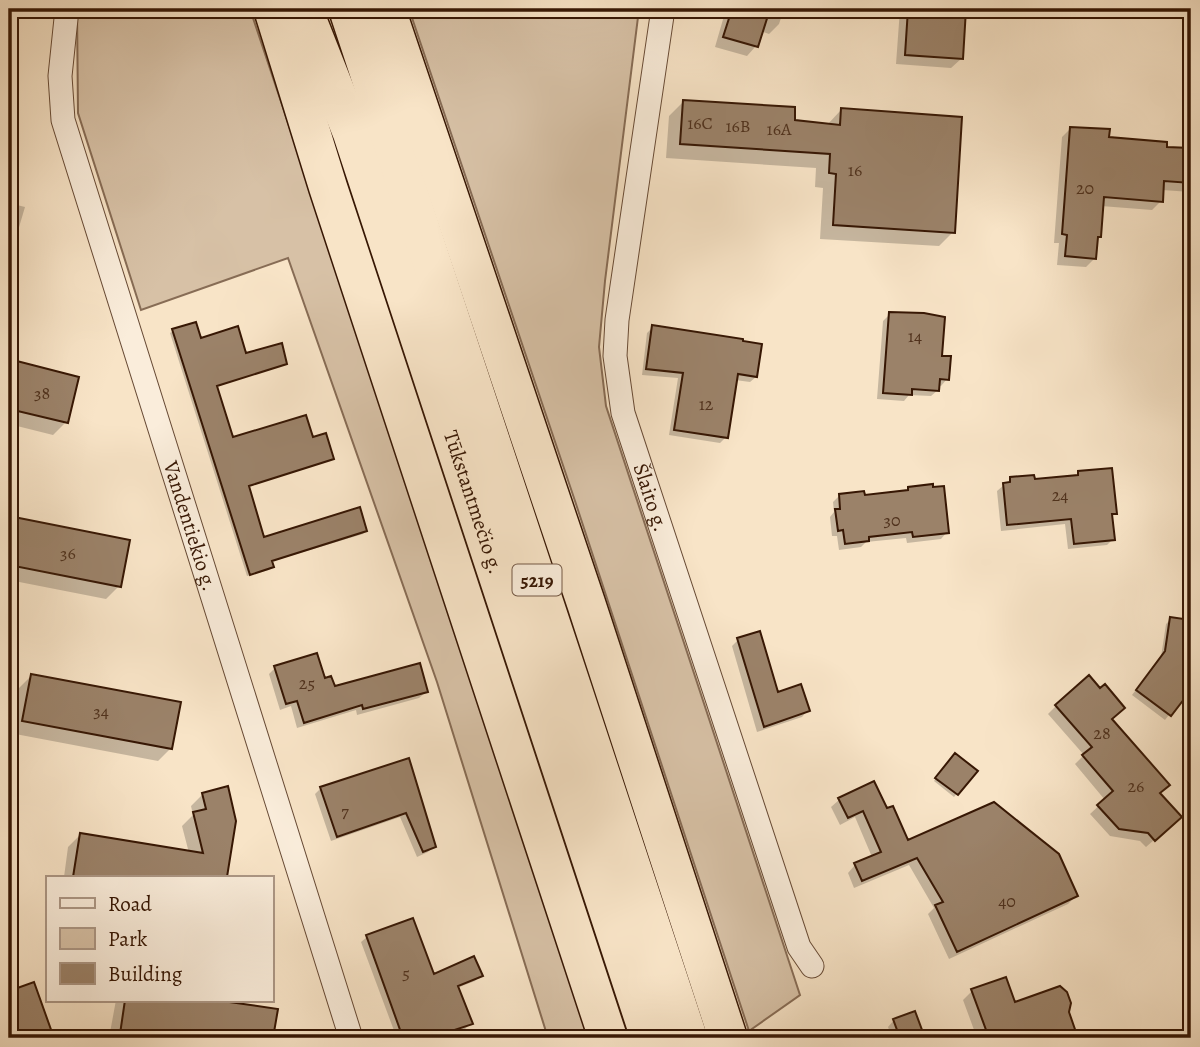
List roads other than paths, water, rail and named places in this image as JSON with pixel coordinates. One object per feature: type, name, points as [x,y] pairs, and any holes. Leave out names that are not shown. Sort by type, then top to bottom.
[{"type":"highway","points":[[273,9],[328,187],[608,1038]]},
{"type":"highway","name":"Tūkstantmečio g.","points":[[303,9],[369,128],[688,1038]]},
{"type":"highway","name":"Tūkstantmečio g.","points":[[348,9],[369,128],[650,1038]]},
{"type":"highway","points":[[386,9],[512,382],[727,1038]]},
{"type":"street","name":"Vandentiekio g.","points":[[67,9],[60,76],[63,120],[351,1038]]},
{"type":"street","name":"Šlaito g.","points":[[663,9],[617,320],[615,356],[623,413],[799,947],[811,966]]}]
